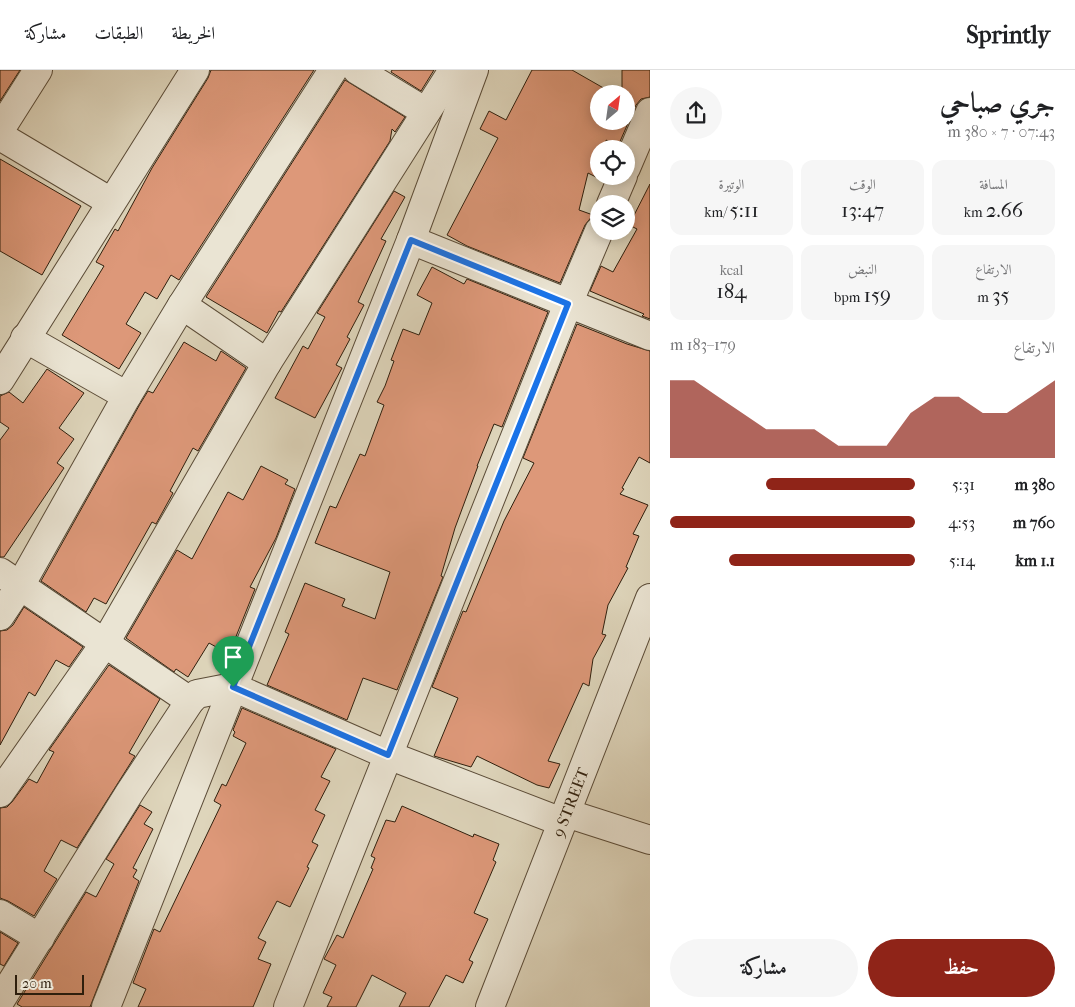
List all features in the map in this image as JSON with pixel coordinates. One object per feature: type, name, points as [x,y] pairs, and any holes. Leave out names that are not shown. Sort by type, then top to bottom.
[{"type":"street","points":[[0,130],[38,70]]},
{"type":"street","points":[[0,380],[194,70]]},
{"type":"street","points":[[0,616],[10,579],[127,396],[182,305],[334,70]]},
{"type":"street","points":[[357,70],[426,112]]},
{"type":"street","points":[[0,793],[105,643],[267,363],[453,70]]},
{"type":"street","points":[[106,1007],[411,240],[474,70]]},
{"type":"street","points":[[635,147],[650,112]]},
{"type":"street","points":[[0,136],[111,202]]},
{"type":"street","points":[[411,240],[650,336]]},
{"type":"street","points":[[288,1007],[595,240]]},
{"type":"street","points":[[182,305],[267,363]]},
{"type":"street","points":[[25,338],[127,396]]},
{"type":"street","points":[[10,579],[190,702]]},
{"type":"street","name":"9 STREET","points":[[490,1007],[650,598]]},
{"type":"street","points":[[0,1001],[130,792],[190,702],[198,694],[233,687],[388,755],[564,818],[650,840]]},
{"type":"street","points":[[0,914],[40,938]]},
{"type":"building","points":[[0,70],[20,70],[0,101]]},
{"type":"building","points":[[211,70],[314,70],[179,280],[171,275],[157,299],[145,292],[126,324],[141,333],[119,369],[62,335],[104,266],[96,262],[115,229],[118,231],[152,168],[208,78]]},
{"type":"building","points":[[392,70],[434,70],[421,91],[391,72]]},
{"type":"building","points":[[532,70],[572,70],[598,85],[590,85],[590,130],[625,130],[621,140],[590,140],[590,174],[588,173],[579,210],[590,214],[590,219],[585,225],[560,283],[467,246],[447,235],[498,138],[480,129],[489,111],[506,120]]},
{"type":"building","points":[[622,70],[650,70],[650,97],[641,99],[635,107],[635,85],[622,85]]},
{"type":"building","points":[[345,80],[405,117],[395,132],[392,129],[390,141],[281,312],[279,311],[267,333],[206,297]]},
{"type":"building","points":[[0,159],[81,206],[42,275],[0,251]]},
{"type":"building","points":[[650,184],[650,319],[642,316],[644,314],[590,291],[601,266],[613,272],[631,240],[635,240],[637,229],[635,228],[635,213]]},
{"type":"building","points":[[394,191],[405,197],[381,239],[386,241],[358,302],[364,305],[347,337],[350,339],[336,365],[342,368],[315,418],[275,398],[303,346],[308,349],[325,317],[317,313]]},
{"type":"building","points":[[432,267],[464,284],[467,279],[548,312],[502,427],[494,424],[477,466],[455,528],[441,576],[443,577],[397,690],[363,678],[347,720],[267,685],[289,634],[285,632],[305,583],[345,599],[342,606],[375,619],[390,572],[315,543],[330,506],[336,508],[360,454],[365,456],[384,405],[377,402],[394,361],[391,360],[403,329],[419,335],[432,303],[417,295]]},
{"type":"building","points":[[577,324],[650,351],[650,463],[639,457],[620,494],[648,505],[633,534],[639,536],[626,567],[628,568],[608,605],[602,634],[606,635],[593,659],[589,686],[583,683],[548,761],[560,764],[549,788],[537,785],[477,756],[471,767],[434,756],[458,698],[432,687],[463,611],[466,612],[504,521],[534,463],[523,458]]},
{"type":"building","points":[[184,342],[216,361],[221,351],[246,368],[198,451],[193,448],[170,491],[173,493],[156,524],[152,522],[106,604],[94,598],[86,612],[41,581],[140,404],[148,391],[153,393]]},
{"type":"building","points":[[47,369],[84,393],[59,428],[74,439],[57,463],[64,468],[4,557],[0,557],[0,440],[9,428],[0,422],[0,396],[9,392],[23,403]]},
{"type":"building","points":[[261,466],[288,480],[285,484],[295,489],[276,538],[250,587],[255,589],[229,654],[209,643],[188,677],[176,669],[174,672],[126,638],[177,550],[192,559],[228,492],[243,500]]},
{"type":"building","points":[[24,607],[83,647],[69,667],[56,660],[35,696],[29,692],[0,745],[0,631],[7,630],[13,625]]},
{"type":"building","points":[[109,665],[160,699],[129,753],[135,756],[77,848],[61,840],[44,871],[57,879],[34,916],[0,898],[0,808],[7,807],[12,802],[29,779],[37,783],[54,752],[49,750]]},
{"type":"building","points":[[242,708],[336,749],[321,777],[330,781],[315,810],[325,815],[312,842],[318,845],[290,907],[277,901],[258,938],[266,942],[258,959],[271,964],[253,1007],[138,1007],[146,989],[133,983],[154,929],[160,932],[221,805],[214,801],[222,784],[226,786],[246,743],[233,736],[235,732],[233,730]]},
{"type":"building","points":[[140,805],[152,812],[144,824],[153,829],[133,868],[137,870],[133,877],[139,881],[90,1007],[22,1007],[17,1004],[86,892],[96,897],[114,864],[106,859]]},
{"type":"building","points":[[402,806],[473,837],[474,834],[499,844],[493,860],[496,862],[474,913],[488,919],[469,960],[473,962],[463,983],[446,975],[429,1007],[399,1007],[406,993],[372,975],[356,1007],[327,1007],[332,997],[323,993],[336,965],[324,959],[337,935],[343,938],[373,869],[371,868],[375,858],[371,856],[386,820],[395,822]]},
{"type":"building","points":[[0,932],[18,943],[4,966],[0,964]]},
{"type":"route","points":[[411,240],[568,304],[388,755],[233,687],[411,240]]}]
